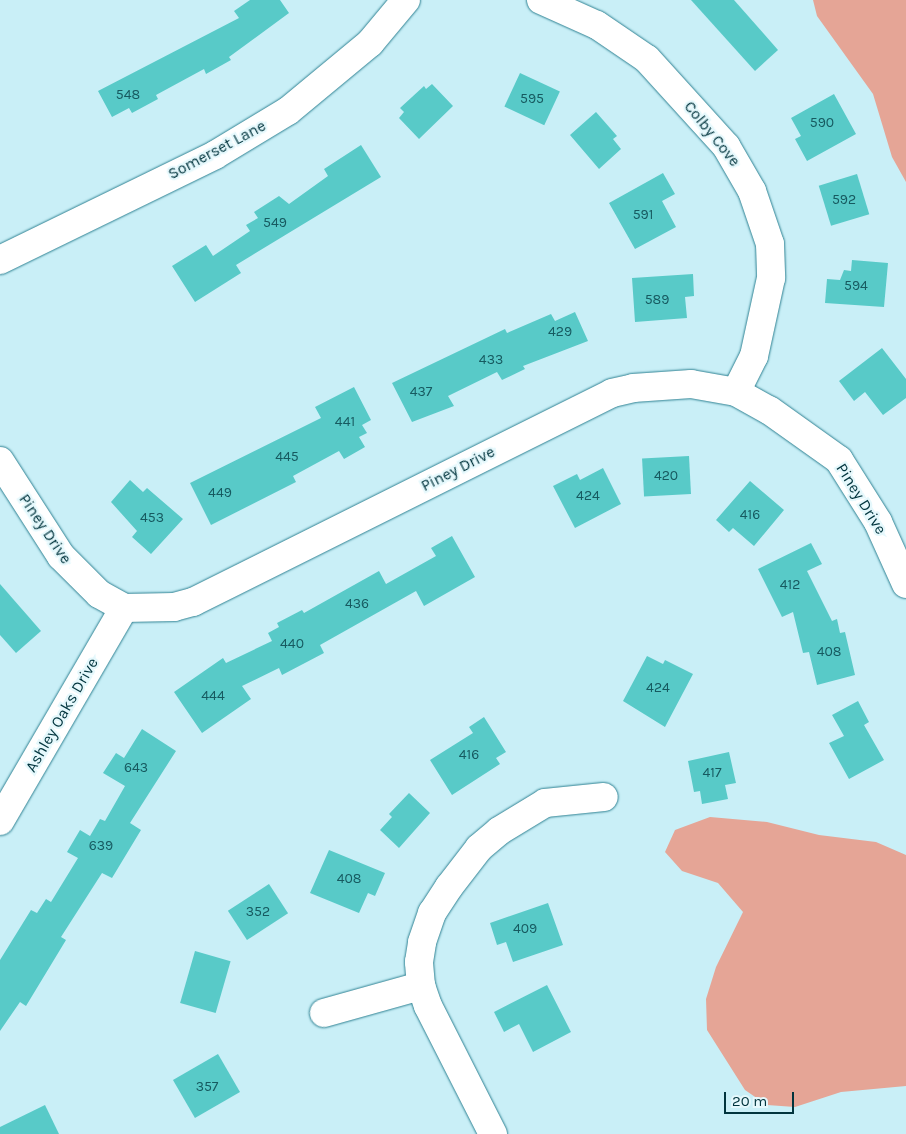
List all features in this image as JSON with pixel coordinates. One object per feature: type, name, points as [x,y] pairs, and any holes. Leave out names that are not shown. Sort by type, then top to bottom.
[{"type":"street","name":"Somerset Lane","points":[[0,260],[215,155],[288,111],[370,43],[406,0]]},
{"type":"street","name":"Colby Cove","points":[[541,0],[597,25],[646,59],[726,146],[749,185],[770,244],[771,278],[754,356],[736,392]]},
{"type":"street","name":"Piney Drive","points":[[0,461],[65,561],[99,594],[124,608],[174,607],[193,602],[612,393],[633,388],[691,384],[736,392],[769,410],[838,460],[878,522],[906,584]]},
{"type":"street","name":"Ashley Oaks Drive","points":[[0,821],[124,608]]},
{"type":"street","points":[[492,1134],[428,1006],[421,986],[419,956],[432,913],[479,848],[545,803],[604,797]]},
{"type":"street","points":[[324,1013],[421,986]]},
{"type":"shaded area","points":[[813,0],[906,0],[906,182],[892,157],[873,94],[817,16]]},
{"type":"shaded area","points":[[710,817],[767,822],[819,835],[876,842],[906,855],[906,1086],[841,1092],[795,1107],[767,1105],[745,1090],[707,1030],[706,999],[716,967],[743,912],[718,883],[682,871],[665,852],[675,830]]},
{"type":"building","points":[[250,0],[280,0],[289,13],[229,57],[231,60],[206,74],[204,69],[156,95],[158,99],[132,113],[129,108],[112,117],[98,91],[239,18],[234,11]]},
{"type":"building","points":[[691,0],[734,0],[778,50],[755,71]]},
{"type":"building","points":[[520,73],[560,92],[544,125],[504,107]]},
{"type":"building","points":[[432,84],[453,106],[419,139],[399,118],[404,112],[400,108],[424,86],[426,89]]},
{"type":"building","points":[[834,94],[856,134],[807,161],[795,139],[801,136],[791,118]]},
{"type":"building","points":[[596,112],[617,136],[613,139],[621,149],[599,169],[570,135]]},
{"type":"building","points":[[361,145],[381,177],[236,265],[241,273],[195,302],[172,266],[206,245],[213,256],[250,231],[246,225],[258,218],[254,212],[279,196],[289,204],[328,176],[324,169]]},
{"type":"building","points":[[663,173],[675,194],[662,201],[676,227],[635,249],[609,203]]},
{"type":"building","points":[[857,174],[869,214],[831,226],[819,186]]},
{"type":"building","points":[[852,260],[888,263],[884,307],[825,303],[827,279],[840,280],[844,270],[851,271]]},
{"type":"building","points":[[693,274],[694,296],[685,297],[687,318],[635,322],[632,278]]},
{"type":"building","points":[[575,312],[588,341],[523,366],[525,369],[502,380],[497,372],[448,396],[454,406],[412,422],[392,383],[505,329],[507,333],[551,314],[555,321]]},
{"type":"building","points":[[882,348],[906,379],[906,398],[883,415],[865,392],[854,401],[839,381]]},
{"type":"building","points":[[354,387],[371,420],[362,425],[367,433],[359,437],[365,447],[344,459],[339,451],[293,476],[296,482],[211,525],[190,483],[321,418],[315,407]]},
{"type":"building","points":[[689,456],[691,494],[644,496],[642,458]]},
{"type":"building","points":[[603,468],[621,504],[575,528],[553,486],[577,474],[580,480]]},
{"type":"building","points":[[130,480],[143,492],[147,488],[183,519],[151,554],[132,537],[137,531],[111,502]]},
{"type":"building","points":[[750,481],[784,510],[754,546],[733,528],[729,532],[716,520]]},
{"type":"building","points":[[452,536],[475,577],[424,606],[416,591],[320,645],[324,653],[282,675],[279,668],[242,686],[251,699],[202,733],[174,692],[223,658],[226,663],[272,641],[268,633],[279,627],[277,623],[302,610],[304,613],[379,571],[386,584],[436,556],[431,548]]},
{"type":"building","points":[[811,543],[822,564],[807,571],[832,621],[837,619],[840,633],[845,632],[855,675],[817,685],[809,652],[803,653],[793,612],[782,617],[758,569]]},
{"type":"building","points":[[0,584],[41,631],[16,653],[0,635]]},
{"type":"building","points":[[647,656],[663,664],[665,660],[693,674],[665,727],[623,701]]},
{"type":"building","points":[[858,701],[869,722],[864,725],[884,760],[849,779],[829,743],[844,736],[832,715]]},
{"type":"building","points":[[484,717],[506,752],[496,758],[500,764],[452,795],[430,760],[473,733],[469,727]]},
{"type":"building","points":[[142,729],[176,751],[130,823],[141,830],[112,878],[102,873],[61,937],[66,940],[26,1006],[20,1002],[0,1031],[0,960],[31,910],[37,913],[46,899],[51,902],[78,858],[67,852],[80,830],[90,836],[100,819],[105,821],[125,786],[103,773],[116,753],[124,758]]},
{"type":"building","points":[[729,752],[736,783],[725,785],[728,799],[702,804],[700,791],[694,792],[688,761]]},
{"type":"building","points":[[409,793],[430,813],[399,848],[380,830],[392,817],[389,814]]},
{"type":"building","points":[[329,850],[385,873],[375,896],[368,893],[359,913],[310,893]]},
{"type":"building","points":[[269,884],[288,913],[247,940],[228,911]]},
{"type":"building","points":[[548,903],[563,945],[513,962],[506,942],[497,945],[490,923]]},
{"type":"building","points":[[195,951],[231,961],[216,1013],[180,1003]]},
{"type":"building","points":[[547,985],[571,1032],[533,1052],[519,1024],[504,1032],[494,1012]]},
{"type":"building","points":[[218,1054],[240,1092],[195,1118],[173,1080]]},
{"type":"building","points":[[45,1105],[59,1134],[0,1134],[0,1127]]}]
